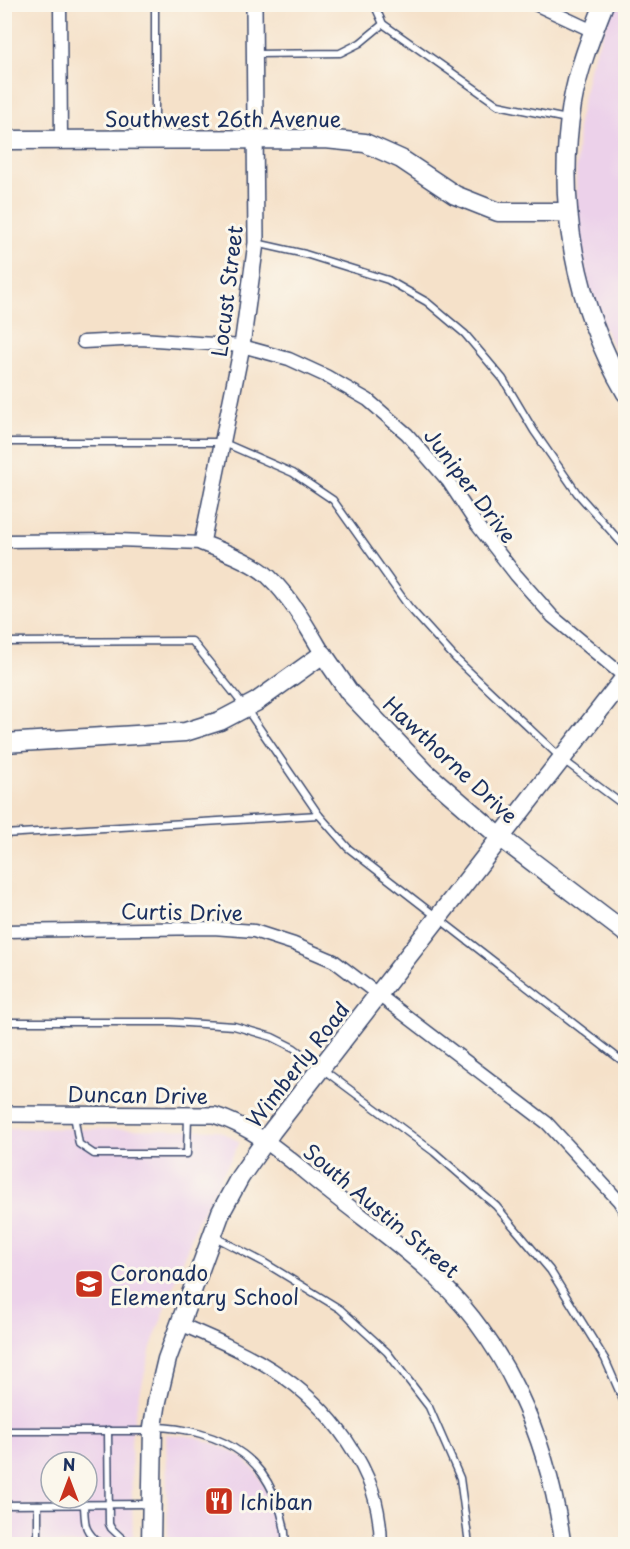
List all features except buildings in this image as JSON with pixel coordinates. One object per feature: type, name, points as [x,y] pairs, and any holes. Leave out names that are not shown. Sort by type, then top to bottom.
[{"type":"main road","points":[[604,4],[582,64],[570,119],[566,182],[567,212],[572,245],[591,319],[607,361],[626,393]]},
{"type":"main road","name":"Southwest 26th Avenue","points":[[4,140],[325,139],[365,143],[401,159],[455,195],[498,212],[567,212]]},
{"type":"main road","points":[[4,743],[185,732],[220,721],[256,702],[323,654]]},
{"type":"main road","name":"Hawthorne Drive","points":[[323,654],[349,692],[425,772],[500,837],[626,933]]},
{"type":"main road","name":"Wimberly Road","points":[[151,1545],[153,1429],[167,1359],[221,1212],[240,1177],[265,1141],[625,677]]},
{"type":"street","points":[[60,4],[61,140]]},
{"type":"street","name":"Locust Street","points":[[202,543],[242,346],[256,243],[254,4]]},
{"type":"street","points":[[535,4],[593,31]]},
{"type":"street","name":"Juniper Drive","points":[[82,342],[141,339],[242,346],[289,360],[326,376],[368,400],[407,434],[448,481],[477,525],[553,617],[625,677]]},
{"type":"street","name":"Hawthorne Drive","points":[[4,541],[117,540],[202,543],[230,554],[268,576],[303,620],[323,654]]},
{"type":"street","name":"Curtis Drive","points":[[4,932],[213,928],[254,931],[294,944],[334,961],[547,1123],[619,1201],[626,1212]]},
{"type":"street","name":"Duncan Drive","points":[[4,1114],[214,1115],[234,1121],[265,1141]]},
{"type":"street","name":"South Austin Street","points":[[265,1141],[424,1266],[462,1305],[498,1351],[526,1405],[545,1456],[558,1511],[563,1545]]},
{"type":"street","points":[[180,1324],[236,1348],[278,1373],[311,1398],[336,1426],[360,1461],[371,1485],[378,1511],[381,1545]]},
{"type":"lane","points":[[155,4],[155,139]]},
{"type":"lane","points":[[374,4],[383,24],[498,105],[570,119]]},
{"type":"lane","points":[[254,54],[340,53],[360,43],[383,24]]},
{"type":"lane","points":[[256,243],[305,254],[388,280],[427,302],[465,334],[503,379],[534,431],[577,493],[626,548]]},
{"type":"lane","points":[[4,442],[222,442],[293,473],[333,500],[416,615],[456,659],[562,759],[626,807]]},
{"type":"lane","points":[[4,642],[192,641],[245,707],[319,815],[348,848],[626,1064]]},
{"type":"lane","points":[[4,834],[319,815]]},
{"type":"lane","points":[[4,1022],[171,1022],[234,1026],[272,1037],[294,1048],[434,1152],[496,1206],[550,1270],[605,1359],[626,1407]]},
{"type":"lane","points":[[74,1114],[79,1143],[94,1154],[187,1154],[188,1114]]},
{"type":"lane","points":[[212,1236],[265,1263],[340,1309],[387,1352],[429,1407],[460,1478],[470,1545]]},
{"type":"lane","points":[[4,1431],[164,1427],[199,1434],[228,1445],[243,1454],[260,1471],[282,1515],[286,1545]]},
{"type":"lane","points":[[108,1430],[111,1528],[128,1545]]},
{"type":"lane","points":[[99,1504],[151,1504]]},
{"type":"lane","points":[[4,1505],[38,1505],[38,1545]]},
{"type":"lane","points":[[84,1510],[87,1532],[100,1545]]},
{"type":"shaded area","points":[[614,5],[625,5],[625,370],[603,326],[587,279],[578,230],[576,180],[578,123],[590,65]]},
{"type":"shaded area","name":"Coronado Elementary School","points":[[5,1128],[217,1130],[240,1142],[198,1220],[151,1347],[133,1422],[131,1442],[133,1544],[5,1544]]},
{"type":"shaded area","points":[[166,1434],[196,1437],[241,1456],[255,1470],[271,1498],[282,1544],[168,1544]]},
{"type":"place","name":"Coronado Elementary School","points":[[89,1284]]},
{"type":"place","name":"Ichiban","points":[[219,1501]]}]
